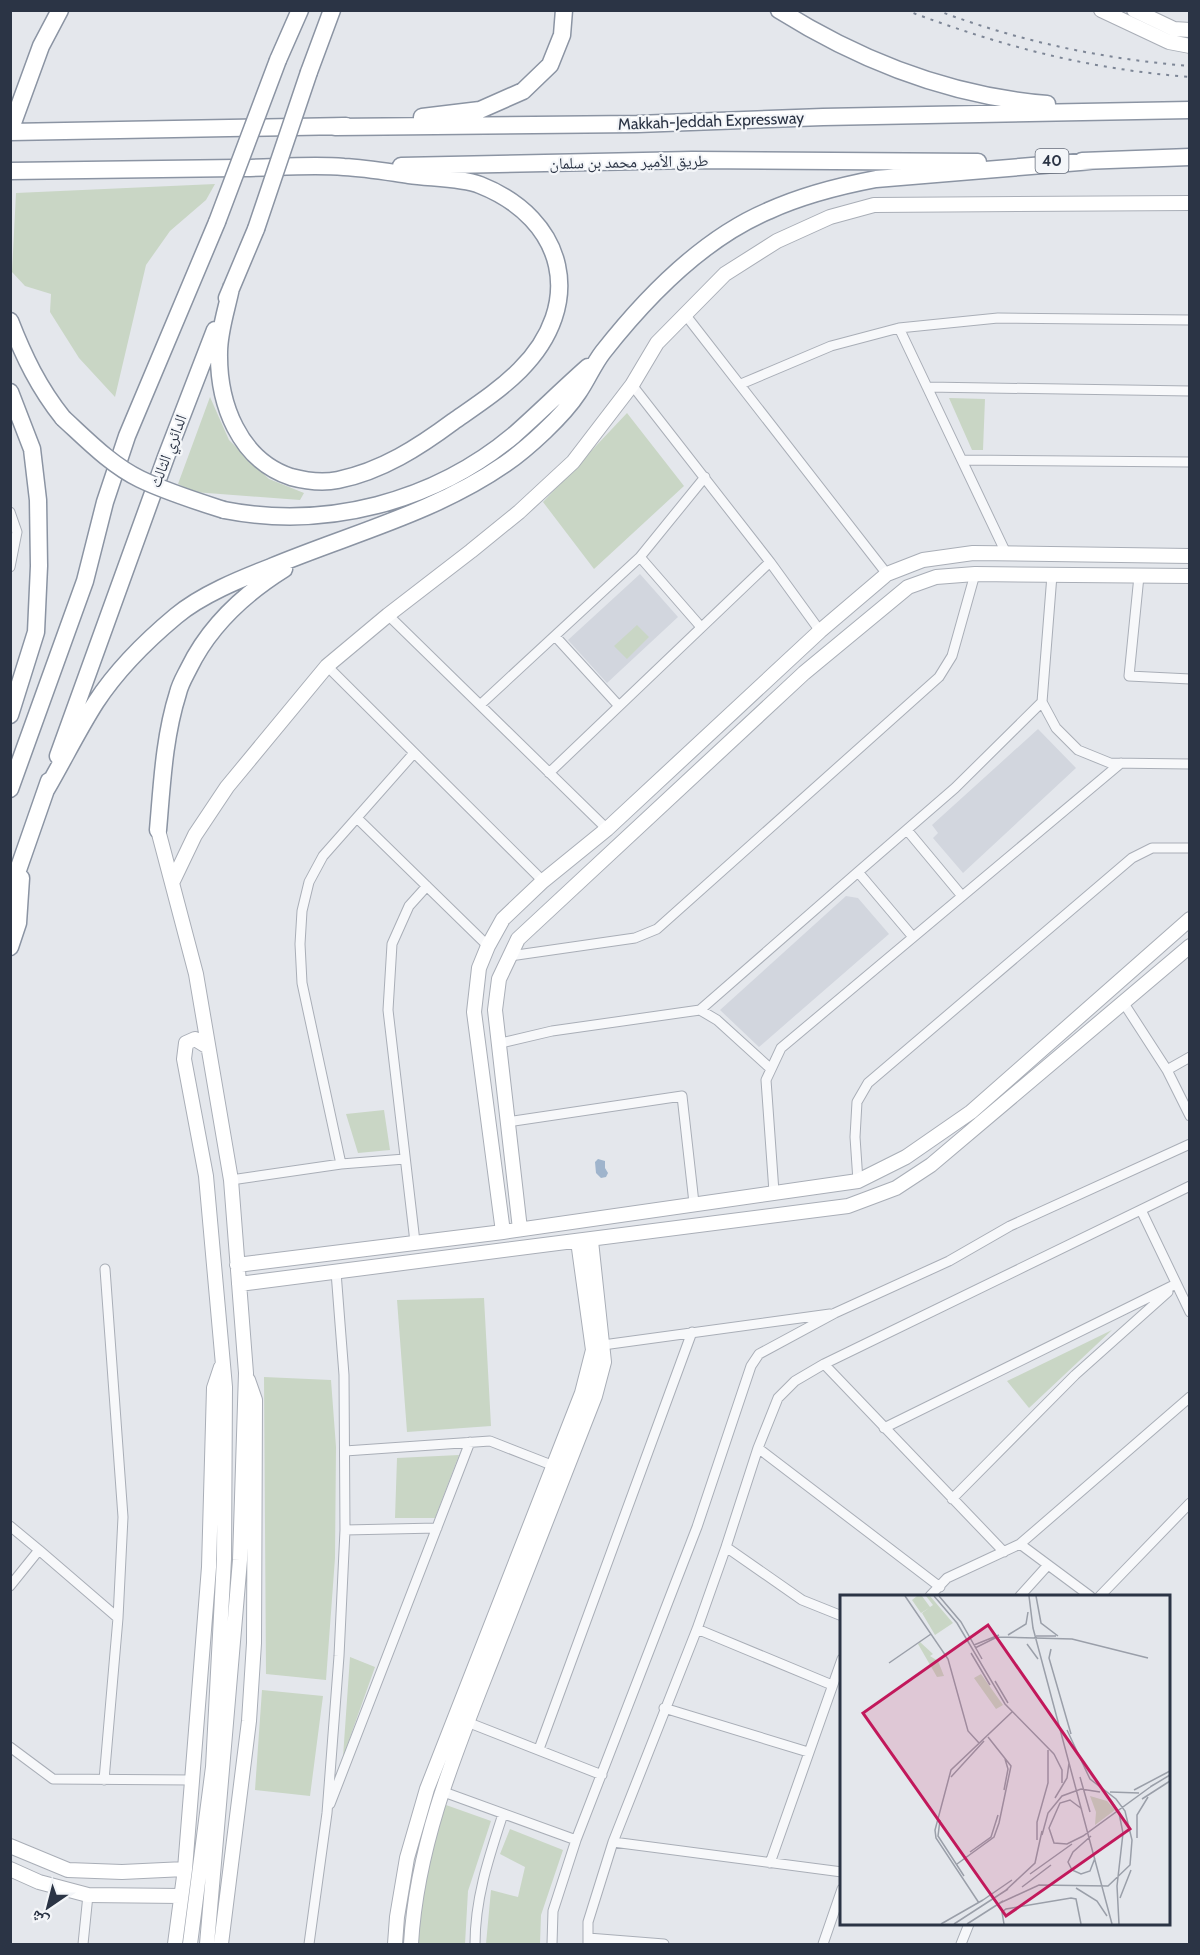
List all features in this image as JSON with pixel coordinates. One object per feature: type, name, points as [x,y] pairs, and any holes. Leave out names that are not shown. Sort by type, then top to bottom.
[{"type":"highway","points":[[60,10],[41,46],[10,131],[335,127],[480,110],[523,92],[550,65],[562,35],[564,10]]},
{"type":"highway","points":[[10,789],[84,581],[105,502],[127,436],[217,222],[278,60],[300,10]]},
{"type":"highway","points":[[779,10],[845,48],[884,66],[948,88],[1014,101],[1184,109]]},
{"type":"highway","name":"الدائري الثالث","points":[[10,893],[80,690],[166,457],[256,229],[309,72],[332,12]]},
{"type":"highway","name":"Makkah-Jeddah Expressway","points":[[335,127],[637,124],[823,117],[1087,113],[1184,109]]},
{"type":"highway","name":"40","points":[[1092,161],[1190,157]]},
{"type":"highway","name":"طريق الأمير محمد بن سلمان","points":[[343,167],[692,160],[1092,161]]},
{"type":"highway","points":[[10,321],[30,370],[47,398],[63,418],[106,457],[139,479],[183,497],[224,510],[252,515],[293,517],[360,509],[404,498],[458,472],[514,435],[601,355],[653,294],[681,269],[714,242],[741,224],[768,211],[823,190],[876,180],[1092,161]]},
{"type":"highway","points":[[10,171],[343,167],[478,184],[514,202],[538,223],[555,252],[560,283],[555,312],[542,341],[522,369],[492,394],[414,450],[370,471],[336,481],[304,481],[280,473],[256,458],[241,440],[224,401],[218,351],[231,288]]},
{"type":"highway","points":[[46,790],[96,702],[127,662],[178,614],[229,584],[323,545],[433,505],[473,485],[508,462],[544,430],[577,395],[601,355]]},
{"type":"highway","points":[[10,392],[32,449],[38,500],[39,566],[36,632],[10,715]]},
{"type":"highway","points":[[158,830],[170,724],[178,690],[194,658],[215,627],[243,598],[323,545]]},
{"type":"highway","points":[[10,947],[18,923],[22,859]]},
{"type":"street","points":[[1101,10],[1169,42],[1190,46]]},
{"type":"street","points":[[1134,10],[1174,29],[1190,30]]},
{"type":"street","points":[[172,883],[195,835],[227,787],[327,666],[519,512],[573,462],[632,386],[657,343],[725,274],[777,241],[830,217],[873,205],[1190,202]]},
{"type":"street","points":[[684,314],[741,384],[887,574]]},
{"type":"street","points":[[741,384],[831,346],[899,328],[998,318],[1190,320]]},
{"type":"street","points":[[899,328],[1006,553]]},
{"type":"street","points":[[632,386],[705,477],[820,631]]},
{"type":"street","points":[[927,387],[1190,391]]},
{"type":"street","points":[[962,460],[1190,462]]},
{"type":"street","points":[[480,705],[640,557],[705,477]]},
{"type":"street","points":[[10,512],[17,532],[10,567]]},
{"type":"street","points":[[503,1232],[474,1012],[479,968],[503,919],[543,880],[607,829],[820,631],[887,574],[923,560],[973,553],[1190,556]]},
{"type":"street","points":[[640,557],[701,627]]},
{"type":"street","points":[[549,773],[770,562]]},
{"type":"street","points":[[510,956],[635,938],[657,929],[939,677],[952,656],[975,574]]},
{"type":"street","points":[[520,1229],[497,1044],[495,1010],[499,979],[518,939],[804,672],[908,587],[936,577],[975,574],[1190,576]]},
{"type":"street","points":[[1052,575],[1042,702],[1056,728],[1078,750],[1110,763],[1190,764]]},
{"type":"street","points":[[1139,576],[1129,676],[1190,679]]},
{"type":"street","points":[[388,615],[607,829]]},
{"type":"street","points":[[555,636],[618,706]]},
{"type":"street","points":[[327,666],[543,880]]},
{"type":"street","points":[[497,1044],[552,1031],[700,1010],[955,788],[1042,702]]},
{"type":"street","points":[[341,1164],[302,983],[300,944],[302,911],[309,882],[323,856],[414,753]]},
{"type":"street","points":[[774,1192],[766,1080],[781,1048],[1121,763]]},
{"type":"street","points":[[357,818],[488,946]]},
{"type":"street","points":[[158,830],[196,974],[231,1180],[246,1373],[240,1560],[207,1944]]},
{"type":"street","points":[[907,830],[962,896]]},
{"type":"street","points":[[858,1181],[855,1137],[857,1102],[868,1083],[1131,858],[1152,848],[1190,848]]},
{"type":"street","points":[[858,872],[913,937]]},
{"type":"street","points":[[415,1242],[388,1010],[392,944],[409,906],[427,886]]},
{"type":"street","points":[[237,1265],[503,1232],[858,1181],[906,1157],[970,1112],[1190,919]]},
{"type":"street","points":[[239,1284],[848,1206],[896,1188],[930,1165],[1190,945]]},
{"type":"street","points":[[1123,1002],[1167,1070],[1190,1116]]},
{"type":"street","points":[[700,1010],[717,1020],[771,1069]]},
{"type":"street","points":[[190,1944],[213,1767],[224,1559],[225,1387],[223,1359],[206,1176],[184,1059],[186,1043],[195,1039],[208,1047]]},
{"type":"street","points":[[1167,1070],[1190,1058]]},
{"type":"street","points":[[507,1122],[682,1096],[694,1203]]},
{"type":"street","points":[[552,1944],[553,1911],[576,1840],[697,1527],[751,1366],[759,1354],[835,1313],[949,1261],[1010,1226],[1190,1144]]},
{"type":"street","points":[[231,1180],[341,1164],[405,1159]]},
{"type":"street","points":[[664,1944],[588,1941],[588,1922],[613,1842],[697,1629],[758,1448],[778,1398],[795,1381],[824,1364],[1190,1186]]},
{"type":"street","points":[[1141,1210],[1190,1312]]},
{"type":"street","points":[[411,1944],[422,1861],[441,1791],[595,1396],[604,1362],[584,1241]]},
{"type":"street","points":[[395,1944],[407,1858],[427,1789],[582,1393],[592,1350],[584,1241]]},
{"type":"street","points":[[104,1780],[118,1618],[123,1517],[105,1269]]},
{"type":"street","points":[[309,1944],[327,1813],[339,1656],[345,1530],[345,1376],[336,1272]]},
{"type":"street","points":[[884,1428],[1176,1284]]},
{"type":"street","points":[[952,1499],[1075,1375],[1176,1284]]},
{"type":"street","points":[[603,1345],[835,1313]]},
{"type":"street","points":[[539,1749],[692,1332]]},
{"type":"street","points":[[175,1944],[184,1869],[209,1567],[214,1388],[223,1359]]},
{"type":"street","points":[[824,1364],[1004,1552]]},
{"type":"street","points":[[221,1944],[249,1721],[254,1642],[255,1400],[246,1373]]},
{"type":"street","points":[[931,1595],[947,1578],[1020,1544],[1190,1397]]},
{"type":"street","points":[[345,1451],[490,1441],[554,1466]]},
{"type":"street","points":[[327,1813],[470,1442]]},
{"type":"street","points":[[758,1448],[940,1587]]},
{"type":"street","points":[[1101,1595],[1190,1503]]},
{"type":"street","points":[[10,1526],[118,1618]]},
{"type":"street","points":[[345,1530],[437,1528]]},
{"type":"street","points":[[1020,1544],[1089,1595]]},
{"type":"street","points":[[726,1547],[802,1600],[840,1615]]},
{"type":"street","points":[[10,1586],[39,1550]]},
{"type":"street","points":[[1021,1595],[1048,1565]]},
{"type":"street","points":[[697,1629],[832,1685]]},
{"type":"street","points":[[770,1863],[840,1664]]},
{"type":"street","points":[[664,1708],[808,1752]]},
{"type":"street","points":[[467,1722],[602,1775]]},
{"type":"street","points":[[10,1747],[53,1779],[192,1780]]},
{"type":"street","points":[[441,1791],[576,1840]]},
{"type":"street","points":[[475,1944],[475,1926],[483,1877],[503,1814]]},
{"type":"street","points":[[613,1842],[840,1872]]},
{"type":"street","points":[[10,1846],[68,1869],[122,1872],[184,1869]]},
{"type":"street","points":[[10,1869],[39,1882],[88,1895],[181,1896]]},
{"type":"street","points":[[83,1944],[88,1895]]},
{"type":"street","points":[[823,1944],[840,1895]]},
{"type":"street","points":[[961,1944],[968,1925]]},
{"type":"shaded area","points":[[640,574],[678,617],[607,683],[568,640]]},
{"type":"shaded area","points":[[1038,729],[1076,768],[963,873],[933,838],[938,833],[932,825]]},
{"type":"shaded area","points":[[846,896],[858,898],[889,934],[759,1047],[720,1010]]},
{"type":"green space","points":[[215,184],[206,200],[170,231],[146,265],[115,397],[79,358],[50,312],[51,294],[25,286],[12,272],[16,193]]},
{"type":"green space","points":[[210,397],[229,440],[269,479],[304,493],[300,500],[194,492],[178,484]]},
{"type":"green space","points":[[949,398],[985,399],[983,450],[972,450]]},
{"type":"green space","points":[[627,413],[684,486],[594,569],[543,502]]},
{"type":"green space","points":[[637,625],[649,637],[627,659],[614,646]]},
{"type":"green space","points":[[384,1110],[390,1150],[358,1153],[346,1114]]},
{"type":"green space","points":[[484,1298],[491,1426],[407,1432],[397,1300]]},
{"type":"green space","points":[[1112,1330],[1029,1408],[1007,1381]]},
{"type":"green space","points":[[264,1377],[331,1380],[336,1447],[335,1558],[326,1680],[266,1674]]},
{"type":"green space","points":[[459,1455],[435,1518],[395,1518],[397,1458]]},
{"type":"green space","points":[[350,1657],[375,1667],[343,1757]]},
{"type":"green space","points":[[262,1690],[323,1696],[310,1796],[255,1790]]},
{"type":"green space","points":[[446,1805],[491,1821],[468,1891],[465,1944],[417,1944],[420,1897],[430,1850]]},
{"type":"green space","points":[[510,1829],[563,1850],[541,1915],[540,1944],[486,1944],[491,1890],[518,1897],[525,1867],[500,1854]]},
{"type":"water","points":[[598,1159],[605,1161],[608,1173],[606,1177],[601,1178],[596,1173],[595,1162]]},
{"type":"railway","points":[[905,10],[976,35],[1045,54],[1116,68],[1190,77]]},
{"type":"railway","points":[[936,10],[998,31],[1061,47],[1125,59],[1190,66]]}]
